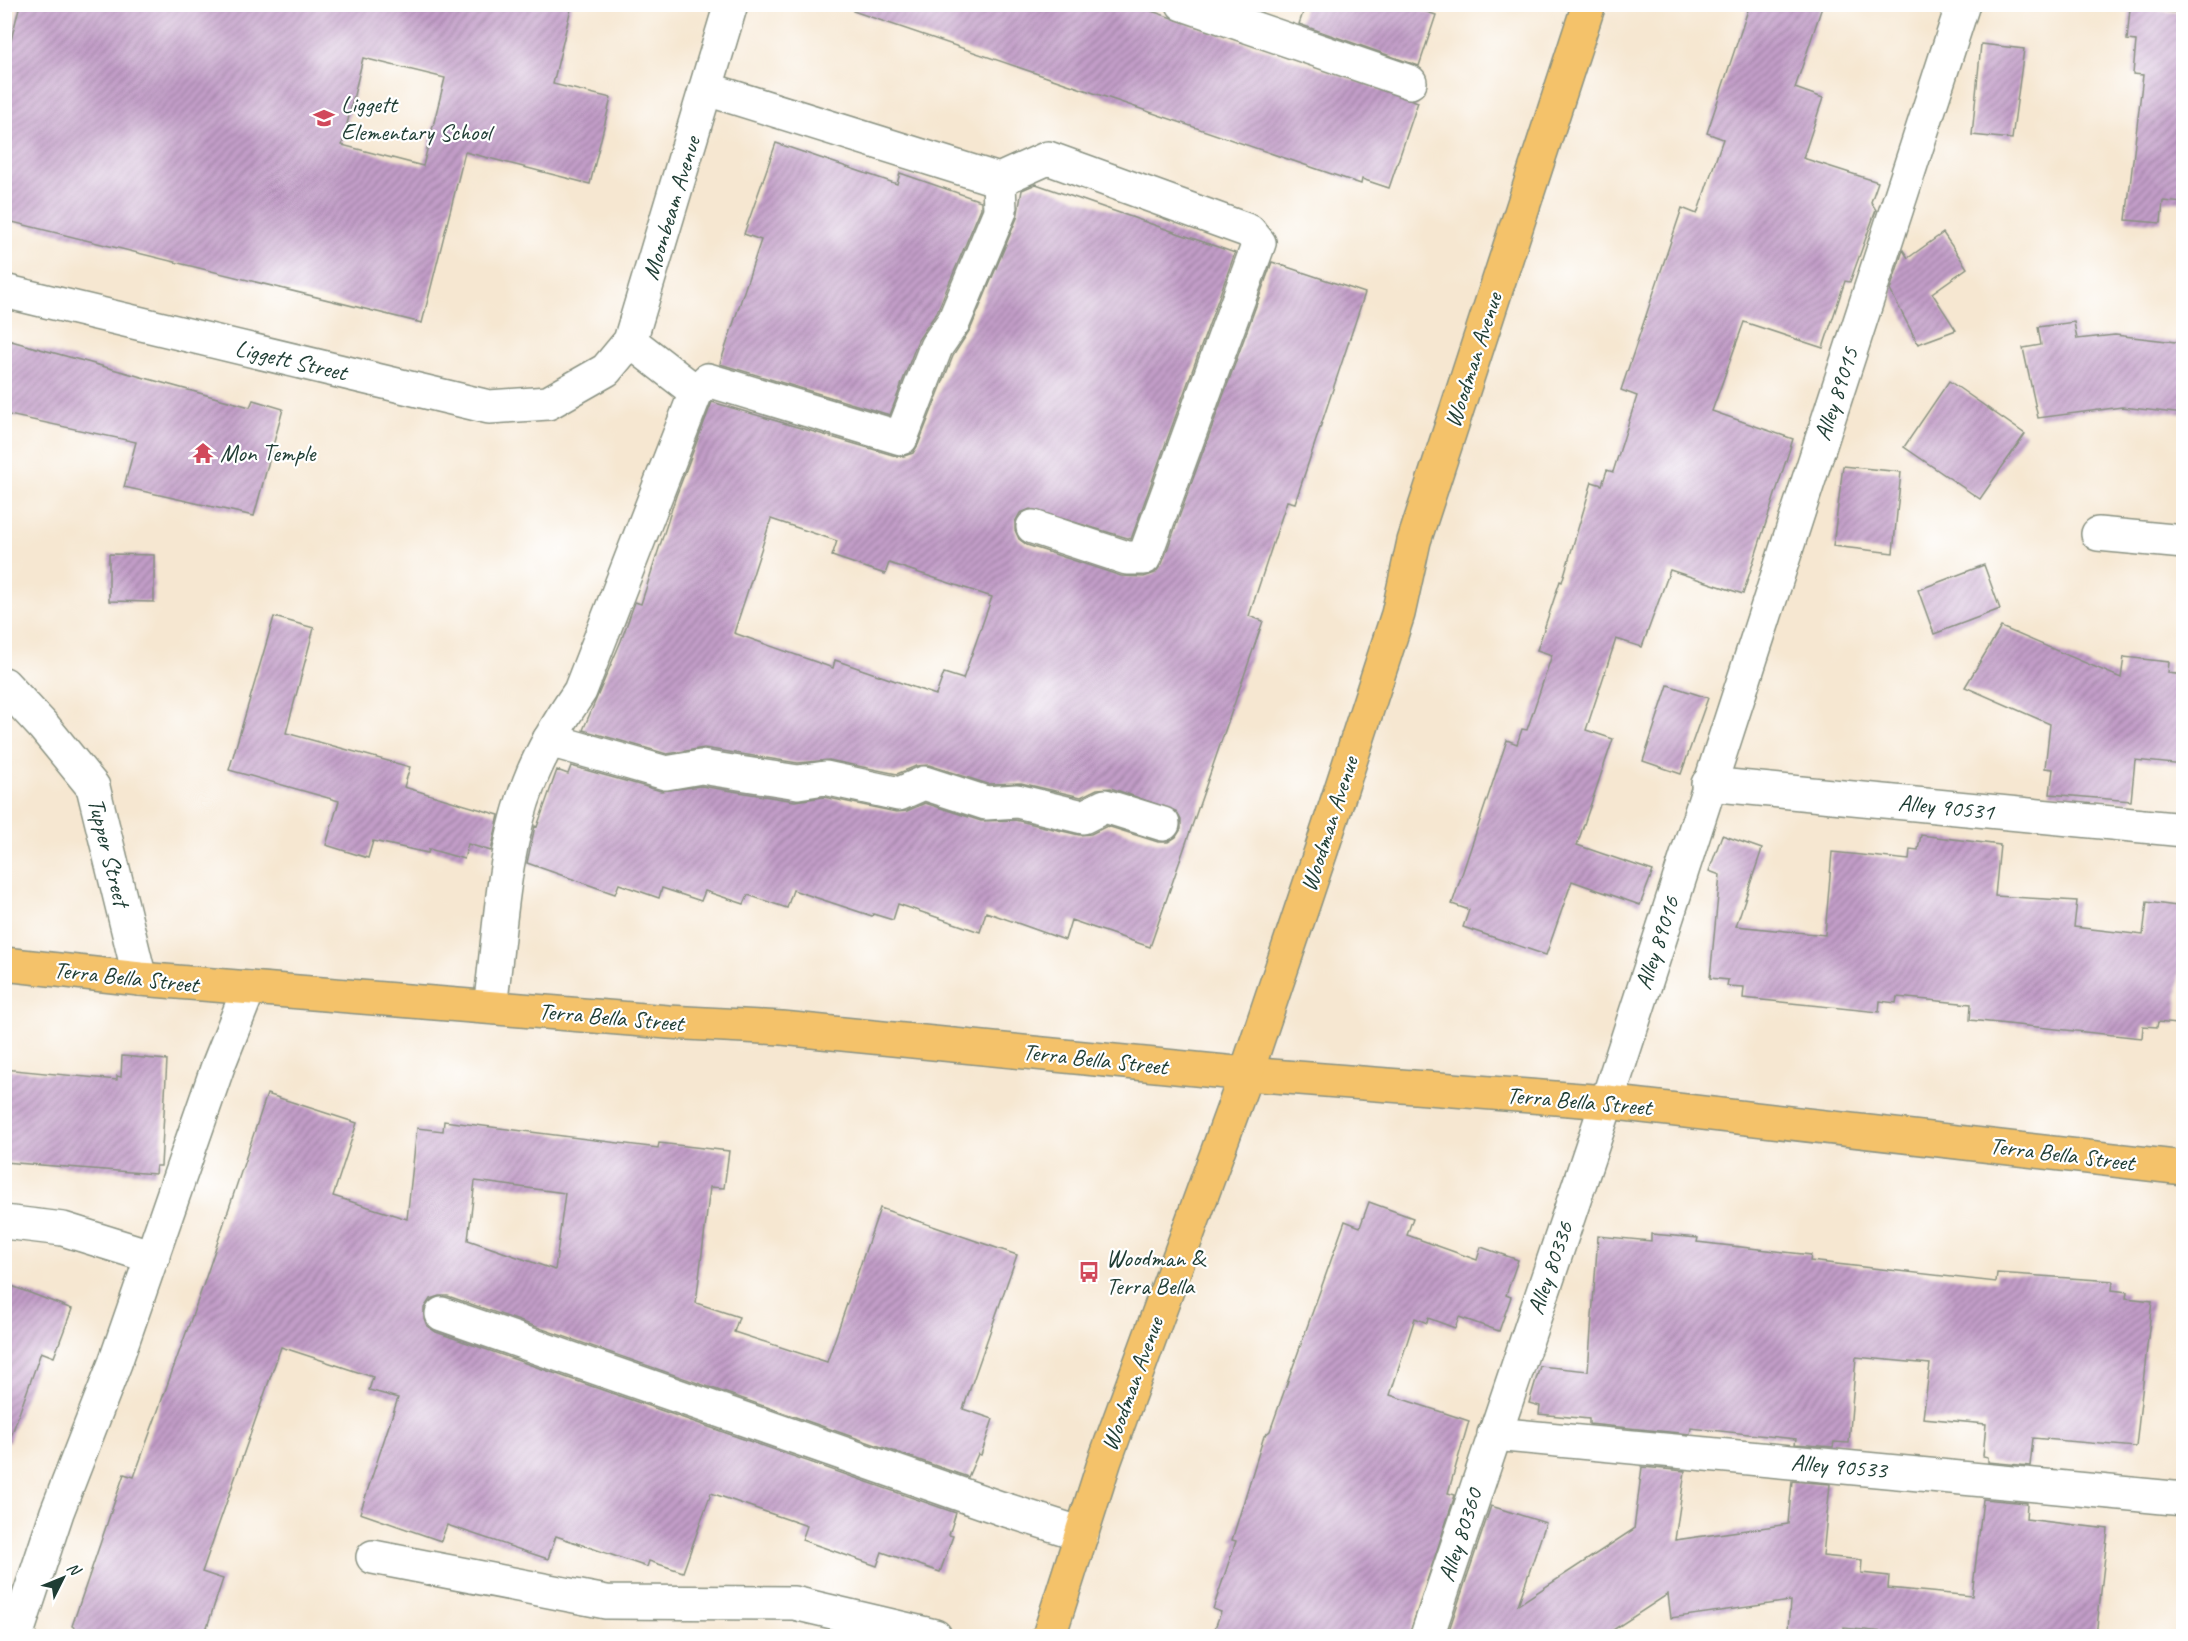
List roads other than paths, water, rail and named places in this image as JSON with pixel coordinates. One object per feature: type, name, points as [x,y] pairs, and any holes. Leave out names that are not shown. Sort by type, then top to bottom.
[{"type":"main road","name":"Woodman Avenue","points":[[1049,1636],[1104,1460],[1246,1074],[1398,615],[1414,541],[1589,4]]},
{"type":"main road","name":"Terra Bella Street","points":[[4,964],[140,979],[668,1022],[782,1028],[1246,1074],[1607,1102],[2184,1168]]},
{"type":"street","name":"Moonbeam Avenue","points":[[576,388],[606,370],[630,341],[731,4]]},
{"type":"street","points":[[1183,4],[1410,82]]},
{"type":"street","name":"Alley 89015","points":[[1708,784],[1963,4]]},
{"type":"street","points":[[707,89],[999,180],[1048,158],[1249,231],[1259,243],[1144,558],[1127,558],[1033,527]]},
{"type":"street","points":[[490,1007],[510,850],[528,784],[555,726],[580,691],[696,392],[708,380],[901,438],[936,347],[954,321],[1000,211],[999,180]]},
{"type":"street","name":"Liggett Street","points":[[4,291],[489,407],[548,403],[576,388]]},
{"type":"street","points":[[630,341],[696,392]]},
{"type":"street","points":[[2098,534],[2184,542]]},
{"type":"street","name":"Tupper Street","points":[[4,684],[44,727],[93,787],[140,979]]},
{"type":"street","points":[[549,740],[666,773],[701,767],[798,782],[825,778],[899,794],[924,783],[986,803],[1017,801],[1083,818],[1105,806],[1163,824]]},
{"type":"street","name":"Alley 90531","points":[[1708,784],[2184,830]]},
{"type":"street","name":"Alley 89016","points":[[1607,1102],[1708,784]]},
{"type":"street","points":[[16,1636],[57,1512],[153,1257],[218,1066],[249,988]]},
{"type":"street","name":"Alley 80336","points":[[1494,1434],[1607,1102]]},
{"type":"street","points":[[4,1222],[63,1229],[153,1257]]},
{"type":"street","points":[[442,1314],[1082,1534]]},
{"type":"street","name":"Alley 90533","points":[[1494,1434],[2184,1499]]},
{"type":"street","name":"Alley 80360","points":[[1427,1636],[1494,1434]]},
{"type":"street","points":[[373,1557],[606,1602],[794,1603],[935,1636]]},
{"type":"place","name":"Liggett Elementary School","points":[[324,118]]},
{"type":"place","name":"Mon Temple","points":[[203,453]]},
{"type":"place","name":"Woodman & Terra Bella","points":[[1089,1272]]}]
